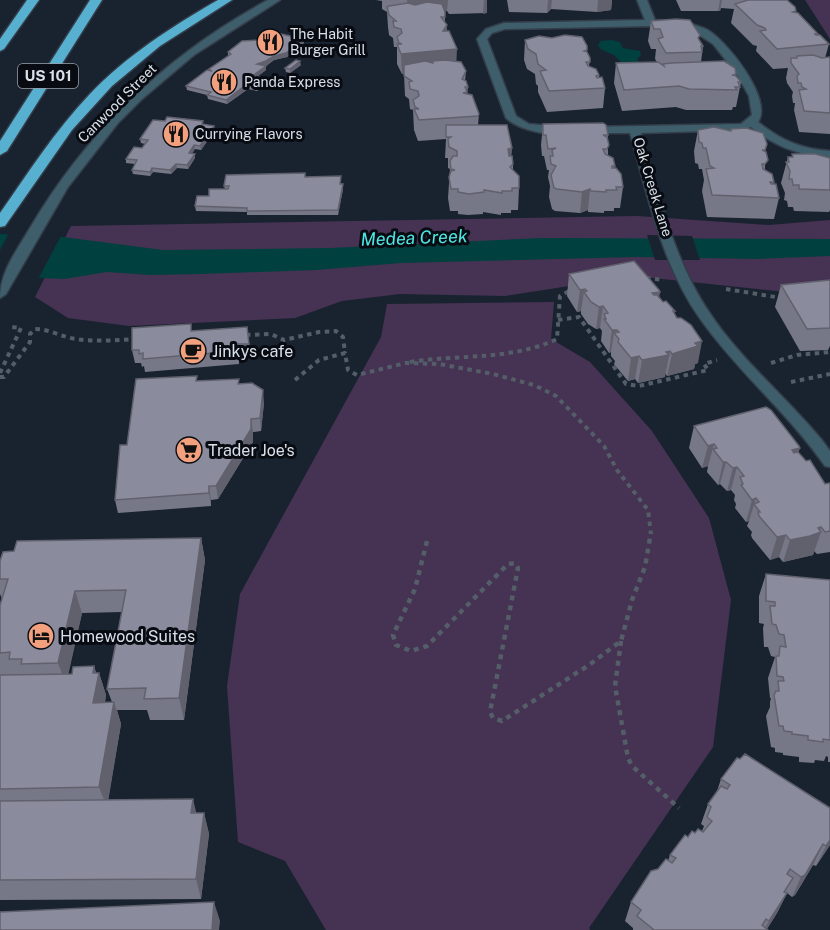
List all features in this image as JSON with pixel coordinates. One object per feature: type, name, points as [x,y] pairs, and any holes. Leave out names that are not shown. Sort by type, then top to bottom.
[{"type":"highway","points":[[12,29],[24,0]]},
{"type":"highway","points":[[0,46],[33,0]]},
{"type":"highway","name":"US 101","points":[[0,151],[96,0]]},
{"type":"highway","points":[[1,222],[53,147],[92,99],[113,78],[163,39],[226,0]]},
{"type":"street","name":"Canwood Street","points":[[3,288],[38,223],[72,171],[107,130],[172,68],[246,15],[275,0]]},
{"type":"street","points":[[642,0],[651,23]]},
{"type":"street","points":[[635,130],[526,127],[511,118],[482,39],[489,31],[504,26],[651,23],[674,24],[697,29],[711,36],[751,86],[757,101],[757,115],[752,123],[775,141],[793,150],[830,154]]},
{"type":"street","name":"Oak Creek Lane","points":[[752,123],[743,127],[635,130],[659,211],[683,278],[705,317],[736,355],[795,418],[830,462]]},
{"type":"path","points":[[638,278],[664,280]]},
{"type":"path","points":[[236,336],[271,334],[284,340],[319,332],[336,331],[343,337],[348,370],[357,375],[422,359],[466,358],[524,350],[557,339],[560,296],[578,289]]},
{"type":"path","points":[[726,289],[790,298]]},
{"type":"path","points":[[558,320],[579,317],[626,384],[639,386],[708,370],[704,364],[736,355]]},
{"type":"path","points":[[11,327],[21,328],[0,375],[4,377],[20,352],[30,342],[30,334],[35,329],[47,329],[53,334],[73,338],[110,340],[141,338]]},
{"type":"path","points":[[771,363],[797,355],[830,352]]},
{"type":"path","points":[[295,380],[319,360],[345,354]]},
{"type":"path","points":[[406,363],[457,366],[534,385],[556,396],[604,446],[617,470],[648,510],[651,532],[645,567],[632,600],[621,641],[615,686],[628,758],[632,766],[679,808]]},
{"type":"path","points":[[791,382],[830,374]]},
{"type":"path","points":[[427,541],[416,589],[393,635],[396,645],[411,651],[428,646],[508,564],[515,563],[518,568],[490,712],[493,718],[502,721],[589,665],[621,641]]},
{"type":"shaded area","points":[[805,0],[830,0],[830,39]]},
{"type":"shaded area","points":[[600,41],[620,42],[623,48],[640,51],[641,55],[637,59],[640,64],[625,66],[614,55],[598,46]]},
{"type":"shaded area","points":[[637,216],[769,225],[830,220],[830,290],[785,292],[634,276],[505,296],[400,294],[342,301],[295,318],[129,326],[68,318],[35,297],[71,226]]},
{"type":"shaded area","points":[[0,234],[63,237],[163,250],[330,248],[541,238],[830,239],[830,256],[759,259],[636,257],[401,263],[316,270],[201,274],[150,275],[107,272],[64,279],[0,276]]},
{"type":"shaded area","points":[[554,302],[551,339],[590,362],[652,431],[709,518],[731,600],[713,747],[589,928],[590,930],[326,930],[285,861],[238,842],[227,686],[240,594],[381,337],[387,304]]},
{"type":"pier","points":[[10,231],[62,234],[37,281],[0,279],[0,250]]},
{"type":"pier","points":[[647,235],[692,236],[700,260],[655,260]]},
{"type":"building","points":[[748,0],[787,0],[795,7],[796,11],[793,12],[798,13],[818,34],[816,35],[820,35],[829,44],[777,49],[760,31],[766,30],[765,28],[757,25],[735,4]]},
{"type":"building","points":[[427,2],[442,4],[445,17],[441,17],[447,25],[443,31],[449,31],[457,49],[401,54],[397,44],[402,44],[399,43],[397,37],[402,33],[401,29],[394,27],[393,21],[396,21],[389,15],[387,7]]},
{"type":"building","points":[[690,20],[700,35],[698,38],[703,46],[701,46],[702,52],[666,53],[658,39],[663,37],[660,29],[654,29],[651,21]]},
{"type":"building","points":[[267,31],[304,39],[286,53],[257,64],[266,66],[254,75],[267,79],[256,87],[247,84],[226,100],[207,95],[211,92],[186,86],[207,70],[212,71],[209,69],[231,54],[228,52],[242,41],[260,40]]},
{"type":"building","points":[[565,35],[582,37],[587,46],[587,50],[584,51],[590,58],[590,62],[586,62],[588,66],[596,69],[599,75],[596,76],[597,78],[602,77],[605,88],[549,91],[540,71],[546,70],[538,64],[536,54],[528,49],[525,40],[539,36],[552,38]]},
{"type":"building","points":[[813,55],[822,58],[830,57],[830,113],[804,111],[799,90],[806,89],[798,83],[799,74],[791,63],[791,58]]},
{"type":"building","points":[[296,60],[300,61],[290,69],[285,68]]},
{"type":"building","points":[[445,60],[461,62],[466,71],[462,79],[466,81],[468,87],[465,87],[467,92],[463,93],[472,95],[479,114],[478,116],[419,120],[414,109],[419,109],[415,107],[413,100],[419,96],[418,91],[410,89],[409,82],[412,81],[404,76],[404,65]]},
{"type":"building","points":[[724,61],[735,68],[736,74],[733,75],[741,82],[738,82],[740,87],[735,87],[737,90],[689,89],[679,86],[624,90],[616,63],[658,62],[664,66],[663,64],[672,63]]},
{"type":"building","points":[[167,117],[203,121],[202,124],[214,126],[200,146],[194,145],[189,153],[195,154],[187,165],[176,164],[170,170],[152,168],[150,172],[132,170],[137,160],[126,159],[134,147],[142,148],[148,140],[140,139],[153,120],[165,121]]},
{"type":"building","points":[[603,123],[606,125],[608,135],[603,135],[607,137],[609,145],[607,149],[603,149],[605,154],[613,158],[615,166],[612,168],[616,168],[621,174],[623,187],[616,187],[617,190],[606,190],[606,192],[590,189],[582,192],[554,188],[551,175],[556,166],[551,164],[550,156],[553,156],[552,150],[556,148],[548,149],[546,135],[543,135],[543,124]]},
{"type":"building","points":[[446,125],[507,125],[512,148],[508,149],[513,164],[510,167],[519,176],[519,188],[512,188],[512,191],[502,191],[502,193],[484,190],[484,192],[469,194],[458,192],[458,189],[451,189],[449,177],[451,171],[455,170],[451,169],[450,161],[453,156],[457,156],[457,151],[449,147],[448,139],[451,137],[446,137]]},
{"type":"building","points":[[714,127],[731,131],[731,129],[746,128],[763,133],[767,144],[765,150],[762,150],[766,152],[768,160],[762,164],[763,169],[772,174],[774,182],[770,182],[776,184],[779,198],[712,195],[706,169],[714,168],[710,166],[706,148],[703,148],[702,143],[699,142],[698,130]]},
{"type":"building","points":[[792,154],[815,154],[830,158],[830,190],[799,189],[799,185],[793,185],[792,179],[789,179],[790,171],[786,162],[789,162],[788,157],[793,157]]},
{"type":"building","points":[[305,173],[305,177],[341,176],[340,184],[343,184],[338,210],[247,211],[247,208],[195,206],[197,196],[209,196],[209,189],[228,189],[229,186],[224,186],[226,175]]},
{"type":"building","points":[[634,261],[660,292],[652,293],[663,302],[666,301],[675,311],[673,311],[677,318],[691,325],[702,341],[695,343],[698,346],[672,354],[670,351],[666,352],[669,355],[642,360],[639,356],[631,358],[614,333],[619,332],[612,330],[604,319],[606,319],[604,314],[608,313],[603,306],[599,307],[591,302],[584,292],[587,291],[580,290],[569,274]]},
{"type":"building","points":[[830,280],[830,328],[807,329],[781,285]]},
{"type":"building","points":[[191,324],[191,331],[247,327],[249,344],[237,344],[237,351],[143,359],[143,353],[139,354],[139,350],[132,350],[132,328]]},
{"type":"building","name":"Trader Joe's","points":[[197,376],[196,381],[239,379],[238,384],[252,383],[263,390],[260,418],[251,419],[251,429],[216,486],[209,486],[209,493],[115,500],[120,445],[127,445],[136,379]]},
{"type":"building","points":[[766,407],[771,410],[799,446],[800,448],[792,450],[794,453],[798,452],[806,461],[810,460],[825,484],[830,484],[830,531],[825,532],[821,527],[818,528],[821,532],[810,536],[790,540],[786,535],[777,537],[759,516],[758,512],[760,512],[754,504],[759,502],[756,498],[752,500],[741,485],[743,484],[740,477],[744,476],[737,467],[733,468],[723,462],[713,449],[717,448],[714,444],[708,446],[694,426]]},
{"type":"building","name":"Homewood Suites","points":[[201,538],[179,698],[144,699],[146,688],[107,689],[126,590],[75,591],[58,663],[21,664],[22,659],[9,659],[10,652],[0,653],[0,605],[8,579],[0,579],[0,561],[3,552],[14,551],[17,541]]},
{"type":"building","points":[[766,574],[830,580],[830,740],[823,739],[823,742],[808,740],[808,736],[792,734],[792,732],[784,731],[783,726],[779,726],[774,695],[776,691],[779,691],[778,681],[784,681],[783,677],[777,676],[776,656],[779,656],[780,646],[786,647],[784,635],[779,634],[776,625],[772,624],[770,606],[775,606],[775,602],[766,601]]},
{"type":"building","name":"Homewood Suites","points":[[94,666],[93,673],[99,673],[93,703],[114,702],[99,787],[0,789],[0,675],[72,674],[73,667]]},
{"type":"building","points":[[745,754],[830,808],[830,840],[826,846],[823,844],[805,875],[801,877],[790,869],[787,874],[793,878],[784,892],[787,893],[769,921],[766,919],[762,925],[768,930],[652,930],[637,916],[641,910],[631,902],[651,871],[658,869],[666,859],[672,863],[676,858],[670,855],[685,835],[688,837],[692,831],[695,833],[698,829],[703,832],[712,821],[707,817],[711,807],[708,804],[721,786],[727,789],[730,785],[721,779],[737,758],[740,759]]},
{"type":"building","points":[[193,799],[191,813],[204,813],[196,879],[0,880],[0,801]]},
{"type":"building","points":[[214,902],[212,930],[0,930],[0,912]]},
{"type":"place","name":"The Habit Burger Grill","points":[[270,42]]},
{"type":"place","name":"Panda Express","points":[[224,82]]},
{"type":"place","name":"Currying Flavors","points":[[176,134]]},
{"type":"place","name":"Jinkys cafe","points":[[193,351]]},
{"type":"place","name":"Trader Joe's","points":[[189,450]]},
{"type":"place","name":"Homewood Suites","points":[[41,636]]},
{"type":"water label","name":"Medea Creek","points":[[414,238]]}]
